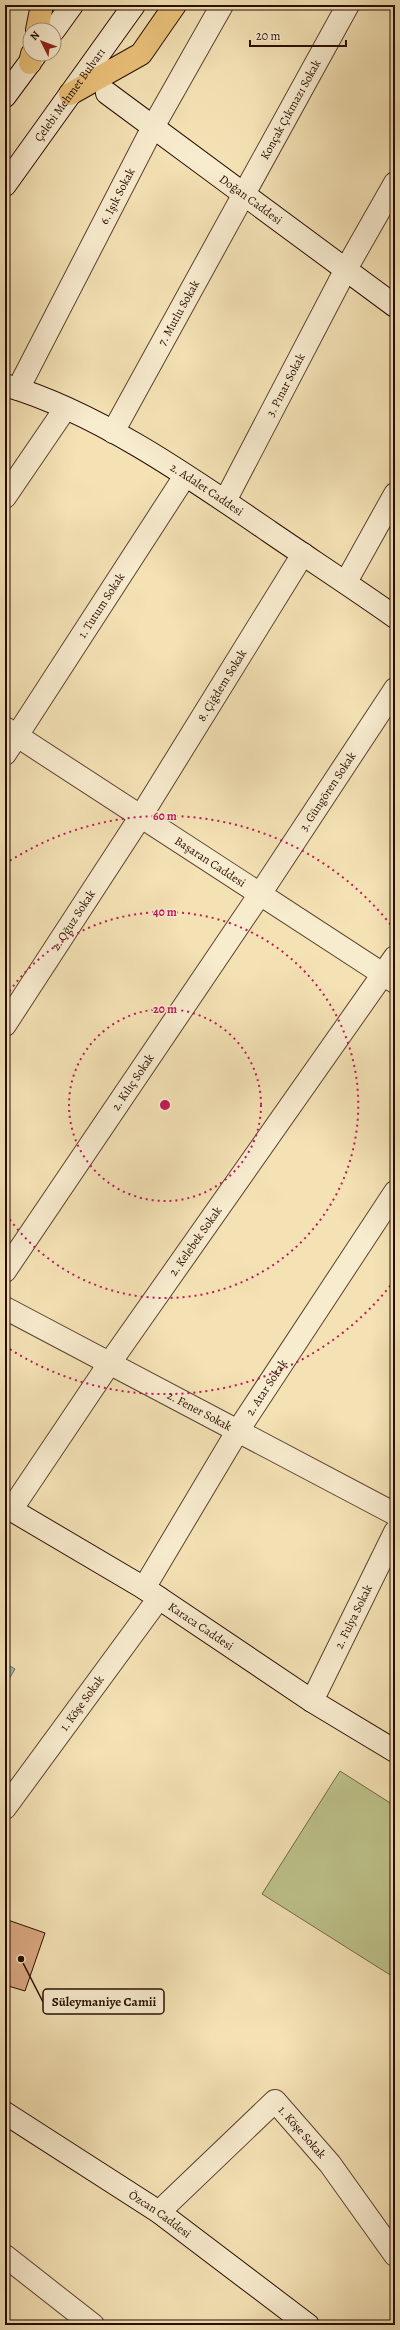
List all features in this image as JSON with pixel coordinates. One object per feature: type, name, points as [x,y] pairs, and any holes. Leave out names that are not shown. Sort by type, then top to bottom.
[{"type":"highway","points":[[39,22],[42,5]]},
{"type":"highway","points":[[70,94],[141,54],[175,5]]},
{"type":"street","points":[[60,22],[72,5]]},
{"type":"street","name":"Çelebi Mehmet Bulvarı","points":[[5,185],[134,5]]},
{"type":"street","name":"6. Işık Sokak","points":[[12,387],[153,127],[222,5]]},
{"type":"street","name":"Konçak Çıkmazı Sokak","points":[[244,193],[348,5]]},
{"type":"street","points":[[5,96],[29,62]]},
{"type":"street","name":"Doğan Caddesi","points":[[107,93],[395,306]]},
{"type":"street","name":"3. Pınar Sokak","points":[[225,501],[346,270],[395,183]]},
{"type":"street","name":"7. Mutlu Sokak","points":[[113,432],[244,193]]},
{"type":"street","name":"2. Adalet Caddesi","points":[[12,387],[65,409],[113,432],[225,501],[346,582],[395,617]]},
{"type":"street","points":[[5,497],[65,409]]},
{"type":"street","name":"1. Tutum Sokak","points":[[5,754],[11,732],[185,476]]},
{"type":"street","points":[[346,582],[395,494]]},
{"type":"street","name":"8. Çiğdem Sokak","points":[[141,816],[303,554]]},
{"type":"street","name":"3. Güngören Sokak","points":[[260,894],[395,689]]},
{"type":"street","name":"Başaran Caddesi","points":[[11,732],[260,894],[391,971]]},
{"type":"street","name":"2. Oğuz Sokak","points":[[5,1025],[141,816]]},
{"type":"street","name":"2. Kılıç Sokak","points":[[5,1271],[260,894]]},
{"type":"street","name":"2. Kelebek Sokak","points":[[8,1508],[109,1364],[391,971]]},
{"type":"street","name":"2. Atar Sokak","points":[[152,1593],[237,1432],[395,1192]]},
{"type":"street","name":"2. Fener Sokak","points":[[5,1308],[237,1432],[395,1514]]},
{"type":"street","name":"Karaca Caddesi","points":[[8,1508],[152,1593],[312,1701],[395,1751]]},
{"type":"street","name":"2. Fulya Sokak","points":[[312,1701],[395,1532]]},
{"type":"street","name":"1. Köşe Sokak","points":[[5,1808],[152,1593]]},
{"type":"street","name":"1. Köşe Sokak","points":[[159,2212],[275,2101],[330,2164],[395,2255]]},
{"type":"street","name":"Özcan Caddesi","points":[[5,2113],[159,2212],[308,2325]]},
{"type":"street","points":[[5,2256],[94,2325]]},
{"type":"green space","points":[[340,1771],[395,1806],[395,1978],[262,1894]]},
{"type":"water","points":[[5,1663],[15,1669],[5,1686]]},
{"type":"building","points":[[5,1919],[45,1933],[25,1991],[5,1985]]},
{"type":"place","name":"Süleymaniye Camii","points":[[21,1959]]}]
